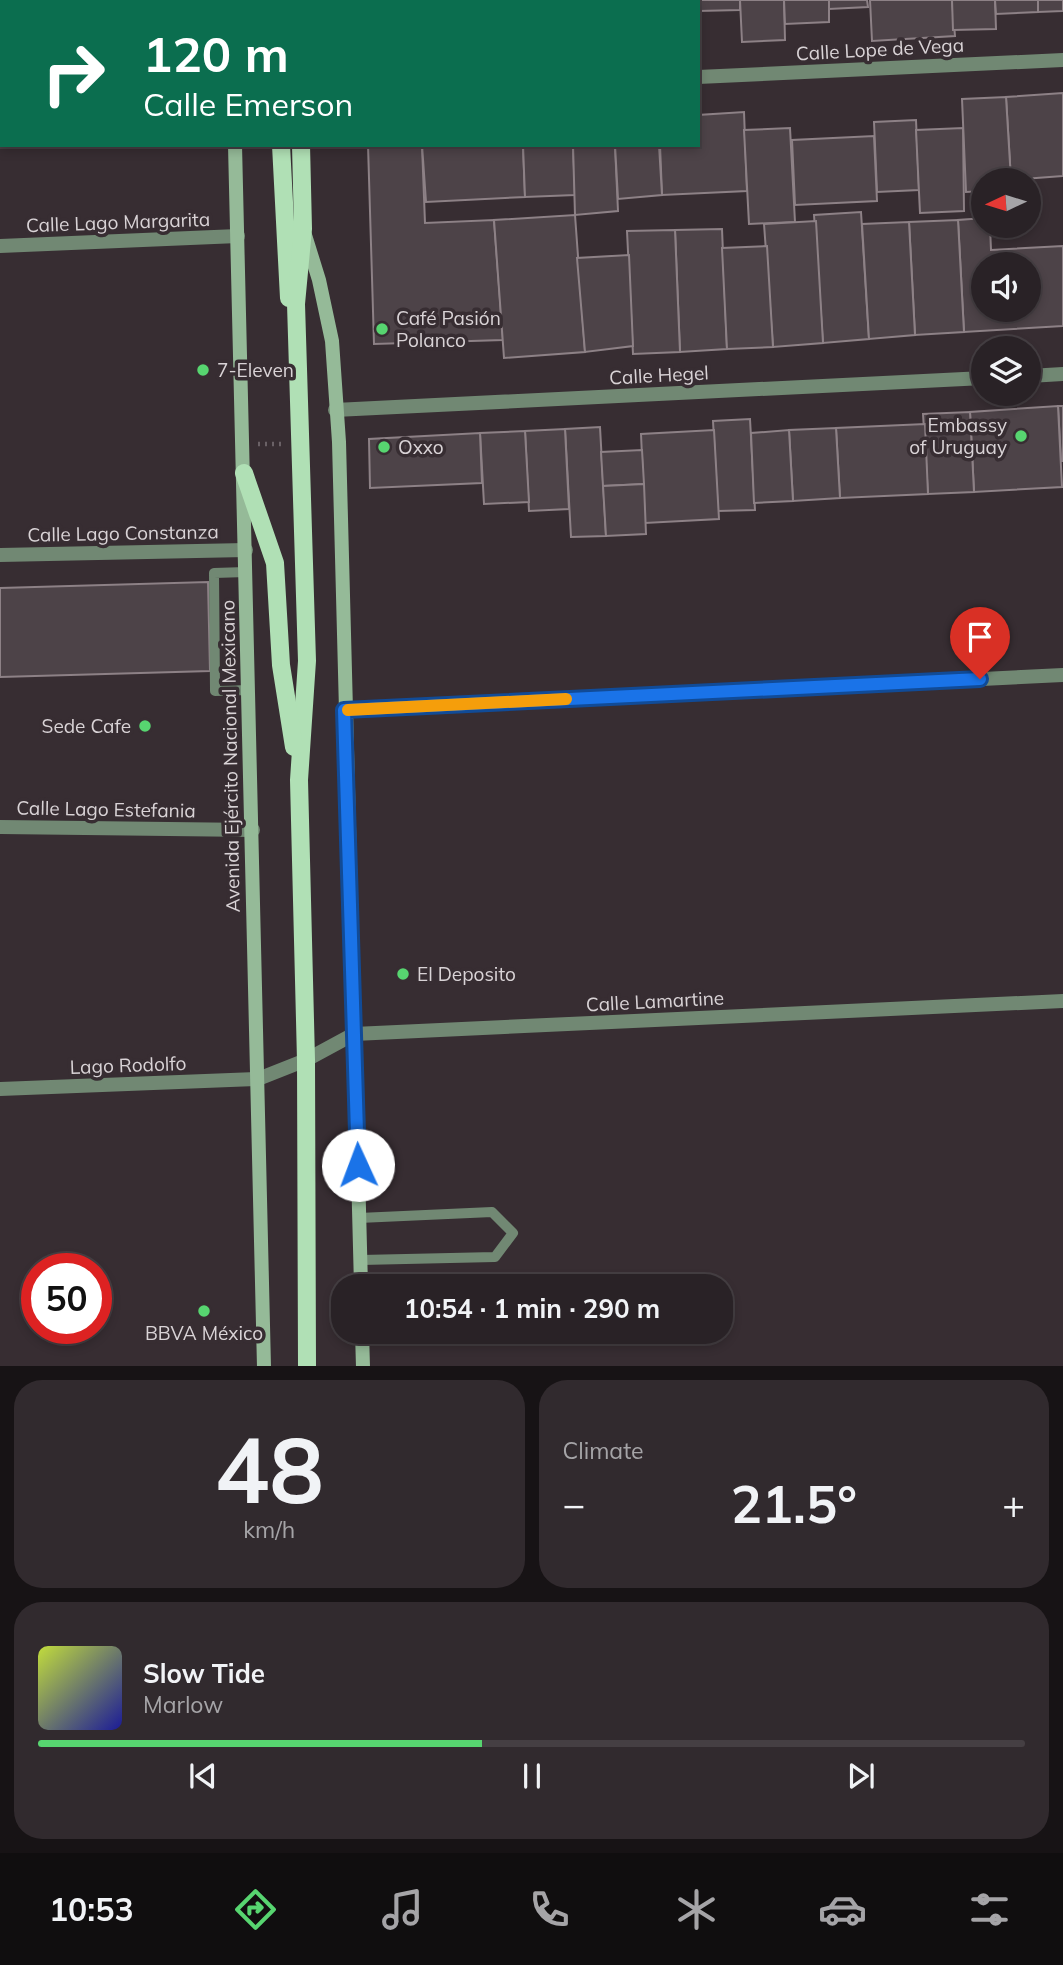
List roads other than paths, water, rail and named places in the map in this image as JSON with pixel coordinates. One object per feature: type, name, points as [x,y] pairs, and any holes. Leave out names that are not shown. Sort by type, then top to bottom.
[{"type":"main road","name":"Avenida Ejército Nacional Mexicano","points":[[235,147],[264,1366]]},
{"type":"main road","points":[[281,147],[285,256],[298,385]]},
{"type":"main road","points":[[301,147],[303,229],[296,304],[307,661],[299,780],[306,1060],[307,1366]]},
{"type":"main road","points":[[303,229],[319,280],[332,341],[339,442],[361,1274]]},
{"type":"main road","points":[[244,473],[275,563],[281,665],[299,780]]},
{"type":"main road","points":[[362,1344],[363,1366]]},
{"type":"street","name":"Calle Lope de Vega","points":[[700,77],[1063,60]]},
{"type":"street","name":"Calle Lago Margarita","points":[[0,246],[238,236]]},
{"type":"street","points":[[1041,375],[1063,374]]},
{"type":"street","name":"Calle Hegel","points":[[335,410],[971,379]]},
{"type":"street","name":"Calle Lago Constanza","points":[[0,555],[246,550]]},
{"type":"street","points":[[344,710],[1063,675]]},
{"type":"street","name":"Calle Lago Estefania","points":[[0,827],[253,830]]},
{"type":"street","name":"Calle Lamartine","points":[[258,1079],[306,1060],[354,1034],[1063,1001]]},
{"type":"street","name":"Lago Rodolfo","points":[[0,1089],[258,1079]]},
{"type":"lane","points":[[246,572],[214,573],[215,691],[248,690]]},
{"type":"lane","points":[[359,1218],[492,1212],[513,1233],[495,1257],[360,1260]]},
{"type":"place","name":"Café Pasión Polanco","points":[[382,329]]},
{"type":"place","name":"7-Eleven","points":[[203,370]]},
{"type":"place","name":"Embassy of Uruguay","points":[[1021,436]]},
{"type":"place","name":"Oxxo","points":[[384,447]]},
{"type":"place","name":"Sede Cafe","points":[[145,726]]},
{"type":"place","name":"El Deposito","points":[[403,974]]},
{"type":"place","name":"BBVA México","points":[[204,1311]]}]
